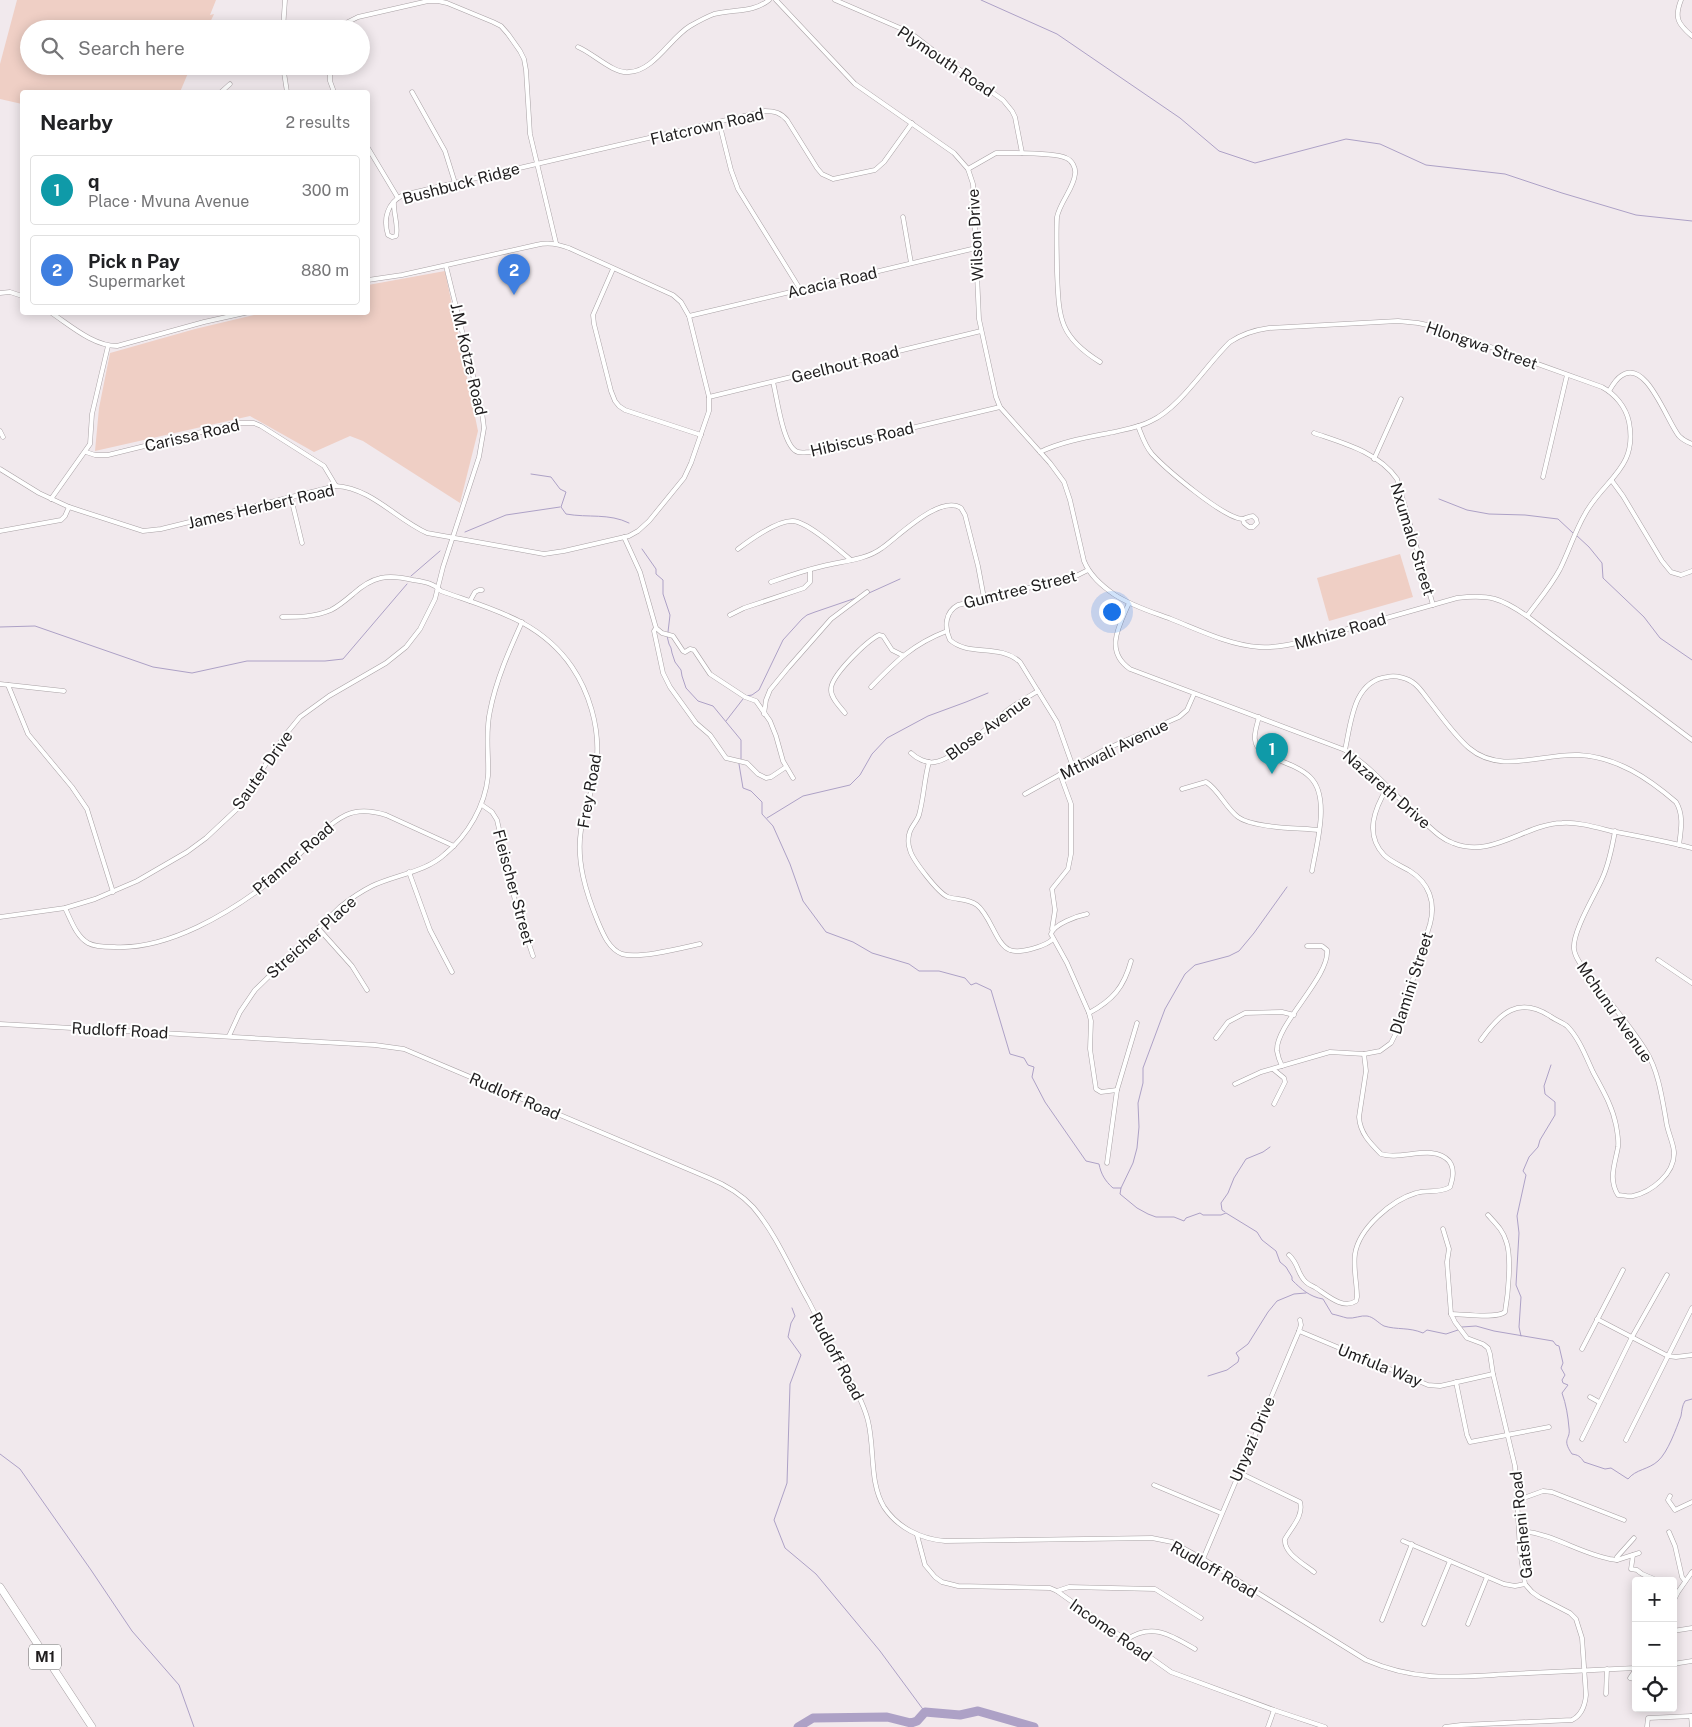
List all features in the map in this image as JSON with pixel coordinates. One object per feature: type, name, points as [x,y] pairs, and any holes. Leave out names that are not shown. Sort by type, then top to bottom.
[{"type":"highway","name":"M1","points":[[0,1587],[92,1727]]},
{"type":"street","points":[[284,20],[285,0]]},
{"type":"street","points":[[578,47],[618,71],[630,72],[647,65],[658,57],[680,34],[705,18],[715,14],[754,9],[769,0]]},
{"type":"street","name":"Wilson Drive","points":[[776,0],[855,84],[954,153],[968,169],[973,184],[981,331],[992,383],[1000,407],[1040,452]]},
{"type":"street","name":"Plymouth Road","points":[[835,0],[900,28],[916,37],[1003,100],[1015,117],[1022,153]]},
{"type":"street","points":[[1681,0],[1677,16],[1678,21],[1692,36]]},
{"type":"street","points":[[352,20],[428,1],[438,1],[448,3],[501,26],[524,59],[530,134],[537,164]]},
{"type":"street","points":[[284,75],[287,90]]},
{"type":"street","points":[[330,75],[333,90]]},
{"type":"street","points":[[224,90],[230,84]]},
{"type":"street","points":[[412,92],[446,151],[455,184]]},
{"type":"street","name":"Flatcrown Road","points":[[537,164],[766,111],[774,111],[787,120],[822,174],[834,179],[874,170],[884,162],[912,123]]},
{"type":"street","points":[[719,122],[731,170],[738,189],[800,289]]},
{"type":"street","points":[[370,152],[396,200]]},
{"type":"street","points":[[968,169],[996,153],[1022,153],[1065,157],[1073,165],[1076,173],[1060,206],[1057,217],[1059,309],[1065,328],[1075,343],[1082,351],[1100,362]]},
{"type":"street","name":"Bushbuck Ridge","points":[[396,200],[394,212],[398,232],[396,236],[392,237],[388,235],[385,218],[389,208],[396,200],[403,195],[537,164],[556,243]]},
{"type":"street","points":[[903,216],[911,263]]},
{"type":"street","points":[[370,280],[446,266],[536,245],[556,243],[673,295],[681,302],[689,316]]},
{"type":"street","name":"Acacia Road","points":[[689,316],[976,248]]},
{"type":"street","name":"J.M. Kotze Road","points":[[446,266],[484,428],[479,456],[452,538]]},
{"type":"street","points":[[613,269],[593,316],[615,401],[624,410],[701,435]]},
{"type":"street","points":[[0,292],[10,292],[20,295]]},
{"type":"street","points":[[691,324],[699,313]]},
{"type":"street","points":[[55,315],[95,341],[108,346],[117,346],[229,315]]},
{"type":"street","name":"James Herbert Road","points":[[0,469],[39,493],[69,507],[143,531],[152,531],[336,486],[359,491],[419,530],[438,536],[544,554],[564,551],[624,537],[643,527],[679,485],[688,471],[709,411],[709,397],[689,316]]},
{"type":"street","name":"Hlongwa Street","points":[[1040,452],[1082,438],[1138,426],[1160,417],[1171,408],[1230,342],[1244,334],[1269,328],[1398,322],[1418,323],[1432,326],[1609,390]]},
{"type":"street","name":"Geelhout Road","points":[[709,397],[981,331]]},
{"type":"street","points":[[51,499],[90,444],[92,414],[108,346]]},
{"type":"street","points":[[1527,616],[1559,571],[1580,524],[1593,502],[1612,481],[1629,454],[1631,439],[1628,416],[1609,390],[1619,378],[1631,372],[1640,375],[1650,386],[1676,432],[1683,440],[1692,444]]},
{"type":"street","points":[[1542,477],[1567,375]]},
{"type":"street","name":"Hibiscus Road","points":[[773,382],[786,438],[790,446],[798,452],[810,452],[1000,407]]},
{"type":"street","points":[[1374,459],[1401,399]]},
{"type":"street","name":"Carissa Road","points":[[86,452],[95,455],[108,455],[238,424],[254,423],[324,466],[336,486]]},
{"type":"street","points":[[1138,426],[1149,450],[1163,463],[1212,505],[1243,519]]},
{"type":"street","points":[[0,431],[3,437]]},
{"type":"street","name":"Nxumalo Street","points":[[1314,433],[1358,449],[1391,472],[1398,483],[1433,604]]},
{"type":"street","name":"Mkhize Road","points":[[1040,452],[1060,475],[1067,490],[1088,570],[1102,585],[1129,603],[1224,639],[1259,647],[1286,646],[1457,598],[1488,596],[1514,607],[1527,616],[1692,740]]},
{"type":"street","points":[[1612,481],[1667,568],[1675,574],[1681,575],[1692,572]]},
{"type":"street","points":[[290,498],[302,542]]},
{"type":"street","points":[[771,582],[878,551],[924,515],[942,508],[959,506],[965,515],[984,598]]},
{"type":"street","points":[[0,531],[61,520],[69,507]]},
{"type":"street","points":[[738,550],[747,542],[778,524],[792,521],[800,523],[830,542],[851,560]]},
{"type":"street","points":[[624,537],[640,572],[658,630]]},
{"type":"street","name":"Sauter Drive","points":[[0,917],[65,908],[113,892],[137,881],[187,852],[206,838],[231,815],[250,790],[282,739],[300,717],[329,696],[386,663],[406,647],[426,620],[433,605],[452,538]]},
{"type":"street","points":[[730,615],[744,608],[804,588],[810,582],[810,570]]},
{"type":"street","name":"Gumtree Street","points":[[947,631],[947,620],[954,607],[961,603],[1074,577],[1088,570]]},
{"type":"street","name":"Frey Road","points":[[282,617],[298,617],[324,613],[338,606],[366,584],[383,577],[399,577],[434,584],[441,591],[507,614],[553,643],[581,682],[595,725],[598,755],[595,778],[582,829],[580,855],[581,868],[594,912],[605,938],[617,952],[624,955],[680,949],[700,944]]},
{"type":"street","points":[[470,601],[475,592],[482,590]]},
{"type":"street","points":[[764,714],[770,690],[788,668],[831,619],[867,592]]},
{"type":"street","name":"Nazareth Drive","points":[[1129,603],[1115,638],[1115,644],[1117,654],[1122,663],[1130,670],[1345,750],[1357,758],[1387,788],[1438,834],[1451,843],[1465,847],[1493,845],[1541,826],[1570,822],[1692,848]]},
{"type":"street","points":[[482,805],[488,776],[487,733],[489,712],[499,674],[522,622]]},
{"type":"street","points":[[658,630],[674,636],[683,651],[694,650],[710,674],[745,697],[756,701],[773,728],[786,767],[793,778]]},
{"type":"street","points":[[658,630],[654,631],[654,638],[663,673],[670,687],[696,723],[710,735],[726,758],[748,763],[758,774],[766,778],[771,777],[786,767]]},
{"type":"street","points":[[871,687],[902,655],[926,639],[947,631],[950,640],[957,645],[997,651],[1012,656],[1020,662],[1061,731],[1073,767]]},
{"type":"street","points":[[845,713],[832,693],[831,686],[848,662],[872,639],[879,635],[883,636],[892,650],[902,655]]},
{"type":"street","points":[[1345,750],[1355,706],[1363,690],[1368,684],[1380,678],[1388,676],[1403,678],[1417,685],[1459,739],[1482,757],[1490,760],[1512,762],[1555,756],[1580,755],[1613,762],[1637,773],[1676,802],[1680,808],[1682,816],[1679,844]]},
{"type":"street","points":[[0,684],[64,691]]},
{"type":"street","points":[[8,685],[28,734],[72,787],[87,809],[113,892]]},
{"type":"street","name":"Blose Avenue","points":[[910,753],[929,762],[940,761],[982,733],[1009,710],[1038,691]]},
{"type":"street","name":"Mthwali Avenue","points":[[1025,794],[1117,744],[1179,718],[1187,710],[1194,694]]},
{"type":"street","points":[[1259,717],[1254,738],[1259,750],[1304,772],[1318,787],[1321,804],[1312,871]]},
{"type":"street","points":[[929,762],[919,815],[909,833],[908,844],[914,858],[946,896],[976,904],[990,920],[1000,942],[1008,950],[1017,952],[1026,950],[1047,944],[1053,939]]},
{"type":"street","points":[[1060,774],[1071,804],[1071,854],[1068,870],[1052,889],[1055,916],[1052,930],[1053,939],[1067,963],[1090,1013],[1090,1049],[1096,1089],[1101,1092],[1117,1090]]},
{"type":"street","points":[[1182,789],[1204,782],[1208,783],[1234,814],[1243,820],[1256,824],[1318,830]]},
{"type":"street","name":"Dlamini Street","points":[[1235,1084],[1254,1074],[1330,1052],[1364,1054],[1380,1051],[1391,1043],[1397,1031],[1433,914],[1432,899],[1426,887],[1416,875],[1384,855],[1377,844],[1372,825],[1373,817],[1379,801],[1387,788]]},
{"type":"street","name":"Streicher Place","points":[[229,1036],[240,1012],[255,990],[340,907],[362,892],[438,860],[454,846],[482,805]]},
{"type":"street","name":"Fleischer Street","points":[[482,805],[492,812],[497,820],[521,922],[533,956]]},
{"type":"street","name":"Pfanner Road","points":[[65,908],[78,933],[92,945],[125,947],[166,940],[204,924],[258,891],[337,820],[356,812],[376,812],[386,815],[454,846]]},
{"type":"street","name":"Mchunu Avenue","points":[[1481,1040],[1500,1018],[1508,1012],[1520,1008],[1536,1008],[1566,1026],[1576,1039],[1604,1092],[1613,1114],[1618,1145],[1612,1183],[1618,1195],[1631,1196],[1650,1188],[1660,1181],[1672,1167],[1674,1152],[1655,1071],[1646,1050],[1583,967],[1574,950],[1575,939],[1579,929],[1603,878],[1611,854],[1615,832]]},
{"type":"street","points":[[410,872],[430,930],[452,972]]},
{"type":"street","points":[[1052,930],[1073,918],[1087,914]]},
{"type":"street","points":[[318,928],[352,966],[367,990]]},
{"type":"street","points":[[1282,1066],[1278,1056],[1278,1046],[1285,1029],[1327,958],[1327,950],[1322,946],[1307,946]]},
{"type":"street","points":[[1658,960],[1692,983]]},
{"type":"street","points":[[1090,1013],[1118,990],[1127,977],[1131,961]]},
{"type":"street","points":[[1216,1038],[1228,1022],[1245,1013],[1282,1012],[1294,1015]]},
{"type":"street","points":[[1107,1163],[1117,1090],[1137,1023]]},
{"type":"street","name":"Rudloff Road","points":[[0,1024],[375,1044],[404,1050],[709,1178],[738,1193],[752,1206],[766,1224],[859,1396],[868,1422],[876,1483],[884,1506],[895,1519],[917,1535],[945,1541],[1152,1538],[1172,1542],[1203,1559],[1356,1655],[1391,1670],[1433,1677],[1632,1668]]},
{"type":"street","points":[[1289,1255],[1295,1260],[1299,1273],[1305,1282],[1329,1298],[1353,1304],[1357,1298],[1355,1253],[1365,1232],[1383,1211],[1407,1196],[1418,1192],[1442,1190],[1450,1187],[1453,1171],[1452,1165],[1443,1156],[1439,1154],[1384,1155],[1366,1138],[1359,1117],[1366,1071],[1364,1054]]},
{"type":"street","points":[[1273,1069],[1284,1078],[1285,1082],[1274,1104]]},
{"type":"street","points":[[1443,1229],[1449,1253],[1447,1262],[1451,1314],[1502,1314],[1505,1312],[1509,1261],[1508,1243],[1500,1229],[1488,1215]]},
{"type":"street","points":[[1582,1348],[1623,1270]]},
{"type":"street","points":[[1582,1439],[1632,1337],[1667,1275]]},
{"type":"street","points":[[1626,1440],[1692,1308]]},
{"type":"street","name":"Gatsheni Road","points":[[1451,1314],[1467,1338],[1483,1344],[1488,1348],[1490,1354],[1515,1466],[1522,1570],[1525,1584],[1539,1598],[1570,1613],[1576,1619],[1582,1632],[1584,1671]]},
{"type":"street","points":[[1597,1319],[1668,1356],[1692,1355]]},
{"type":"street","name":"Unyazi Drive","points":[[1203,1559],[1238,1472],[1299,1331],[1300,1320]]},
{"type":"street","points":[[1686,1320],[1692,1323]]},
{"type":"street","name":"Umfula Way","points":[[1299,1331],[1423,1384],[1440,1386],[1493,1374]]},
{"type":"street","points":[[1456,1382],[1470,1442],[1549,1427]]},
{"type":"street","points":[[1590,1398],[1599,1402]]},
{"type":"street","points":[[1632,1428],[1638,1431]]},
{"type":"street","points":[[1238,1472],[1300,1502],[1300,1514],[1284,1542],[1288,1550],[1314,1572]]},
{"type":"street","points":[[1154,1485],[1221,1513]]},
{"type":"street","points":[[1518,1500],[1542,1492],[1552,1492],[1624,1520]]},
{"type":"street","points":[[1670,1496],[1668,1500],[1674,1510],[1692,1502]]},
{"type":"street","points":[[1520,1531],[1559,1540],[1604,1558],[1617,1560],[1638,1553]]},
{"type":"street","points":[[1669,1532],[1675,1546],[1682,1576],[1685,1580]]},
{"type":"street","name":"Income Road","points":[[917,1535],[925,1565],[942,1582],[958,1586],[1043,1587],[1057,1591],[1171,1672],[1325,1727]]},
{"type":"street","points":[[1617,1560],[1617,1557],[1634,1538]]},
{"type":"street","points":[[1403,1540],[1450,1562],[1509,1585],[1525,1584]]},
{"type":"street","points":[[1382,1620],[1412,1544]]},
{"type":"street","points":[[1633,1555],[1631,1569],[1637,1570],[1643,1576],[1648,1577]]},
{"type":"street","points":[[1424,1624],[1450,1562]]},
{"type":"street","points":[[1677,1590],[1692,1572]]},
{"type":"street","points":[[1468,1624],[1488,1577]]},
{"type":"street","points":[[1057,1591],[1069,1587],[1154,1589],[1201,1618]]},
{"type":"street","points":[[1677,1630],[1692,1628]]},
{"type":"street","points":[[1126,1640],[1141,1632],[1160,1631],[1195,1649]]},
{"type":"street","points":[[1677,1663],[1692,1661]]},
{"type":"street","points":[[1606,1694],[1607,1669]]},
{"type":"street","points":[[1445,1727],[1572,1720],[1582,1712],[1586,1702],[1584,1671]]},
{"type":"street","points":[[1268,1727],[1274,1710]]},
{"type":"street","points":[[1647,1727],[1648,1718],[1692,1716],[1692,1727]]},
{"type":"shaded area","points":[[17,0],[216,0],[210,15],[214,14],[211,20],[20,20],[20,75],[187,75],[181,90],[20,90],[20,104],[0,99],[0,64]]},
{"type":"shaded area","points":[[445,271],[478,431],[460,503],[363,441],[350,436],[314,452],[250,416],[95,451],[99,408],[110,353],[254,315],[370,315],[370,285]]},
{"type":"shaded area","points":[[1400,554],[1413,597],[1329,621],[1317,578]]},
{"type":"waterway","points":[[981,0],[1057,34],[1180,118],[1219,151],[1255,163],[1346,139],[1380,144],[1426,165],[1505,174],[1636,215],[1692,221]]},
{"type":"waterway","points":[[531,474],[551,477],[560,489],[566,492],[561,507],[566,514],[614,518],[629,523]]},
{"type":"waterway","points":[[1439,499],[1467,510],[1489,514],[1525,515],[1558,519],[1573,533]]},
{"type":"waterway","points":[[465,532],[506,515],[560,507]]},
{"type":"waterway","points":[[1576,535],[1602,563],[1603,578],[1644,617],[1660,638],[1692,660]]},
{"type":"waterway","points":[[642,549],[656,569],[656,574],[663,580],[663,594],[670,615],[668,632]]},
{"type":"waterway","points":[[411,576],[440,551]]},
{"type":"waterway","points":[[869,593],[900,579]]},
{"type":"waterway","points":[[0,627],[35,626],[153,667],[192,673],[247,661],[325,661],[343,659],[407,584]]},
{"type":"waterway","points":[[746,696],[752,695],[759,690],[783,640],[802,619],[807,615],[856,598]]},
{"type":"waterway","points":[[667,636],[686,688],[698,701],[713,706],[741,740],[741,759]]},
{"type":"waterway","points":[[767,818],[803,796],[850,785],[860,775],[872,754],[887,738],[928,716],[988,693]]},
{"type":"waterway","points":[[726,721],[743,699]]},
{"type":"waterway","points":[[739,764],[743,788],[751,791],[762,802],[762,814],[773,826],[790,864],[803,901],[826,932],[853,942],[872,953],[909,964],[919,971],[939,971],[965,978],[971,985],[976,983],[991,990],[1010,1054],[1024,1058],[1028,1065],[1034,1067],[1032,1077],[1045,1102],[1086,1161],[1099,1164],[1102,1174],[1108,1183],[1113,1188],[1121,1188],[1120,1194],[1137,1208],[1156,1217],[1174,1217],[1184,1221],[1186,1218],[1200,1213],[1203,1215],[1221,1215],[1226,1213],[1257,1232],[1262,1240],[1276,1251],[1280,1262],[1286,1267],[1292,1280],[1306,1292],[1323,1299],[1332,1314],[1347,1318],[1367,1316],[1384,1326],[1423,1333],[1427,1330],[1446,1334],[1458,1330]]},
{"type":"waterway","points":[[1121,1188],[1133,1163],[1137,1148],[1139,1127],[1138,1103],[1143,1083],[1143,1068],[1165,1009],[1185,974],[1195,965],[1229,956],[1239,951],[1287,887]]},
{"type":"waterway","points":[[1521,1336],[1519,1327],[1521,1297],[1516,1285],[1519,1233],[1517,1216],[1526,1175],[1523,1171],[1529,1157],[1538,1147],[1540,1140],[1555,1115],[1555,1102],[1545,1094],[1544,1086],[1551,1065]]},
{"type":"waterway","points":[[1225,1212],[1222,1210],[1221,1203],[1246,1159],[1270,1147]]},
{"type":"waterway","points":[[1208,1376],[1227,1370],[1238,1362],[1239,1358],[1236,1353],[1248,1344],[1277,1301],[1294,1294],[1306,1293]]},
{"type":"waterway","points":[[792,1308],[795,1316],[791,1323],[788,1337],[801,1355],[790,1384],[787,1483],[774,1520],[785,1548],[816,1574],[880,1651],[925,1712]]},
{"type":"waterway","points":[[1462,1327],[1476,1326],[1553,1341],[1559,1346],[1563,1363],[1561,1368],[1565,1375],[1562,1380],[1563,1383],[1568,1385],[1562,1393],[1568,1419],[1567,1445],[1569,1449],[1572,1454],[1579,1456],[1584,1462],[1605,1469],[1611,1468],[1628,1479],[1635,1473],[1654,1464],[1662,1457],[1674,1434],[1685,1401],[1692,1399]]},
{"type":"waterway","points":[[0,1454],[20,1469],[132,1631],[179,1685],[194,1727]]},
{"type":"waterway","points":[[798,1727],[813,1718],[887,1717],[911,1723],[917,1721],[925,1712],[960,1715],[978,1711],[1034,1727]]},
{"type":"place","name":"Pick n Pay","points":[[514,295]]},
{"type":"place","name":"q","points":[[1272,774]]}]
